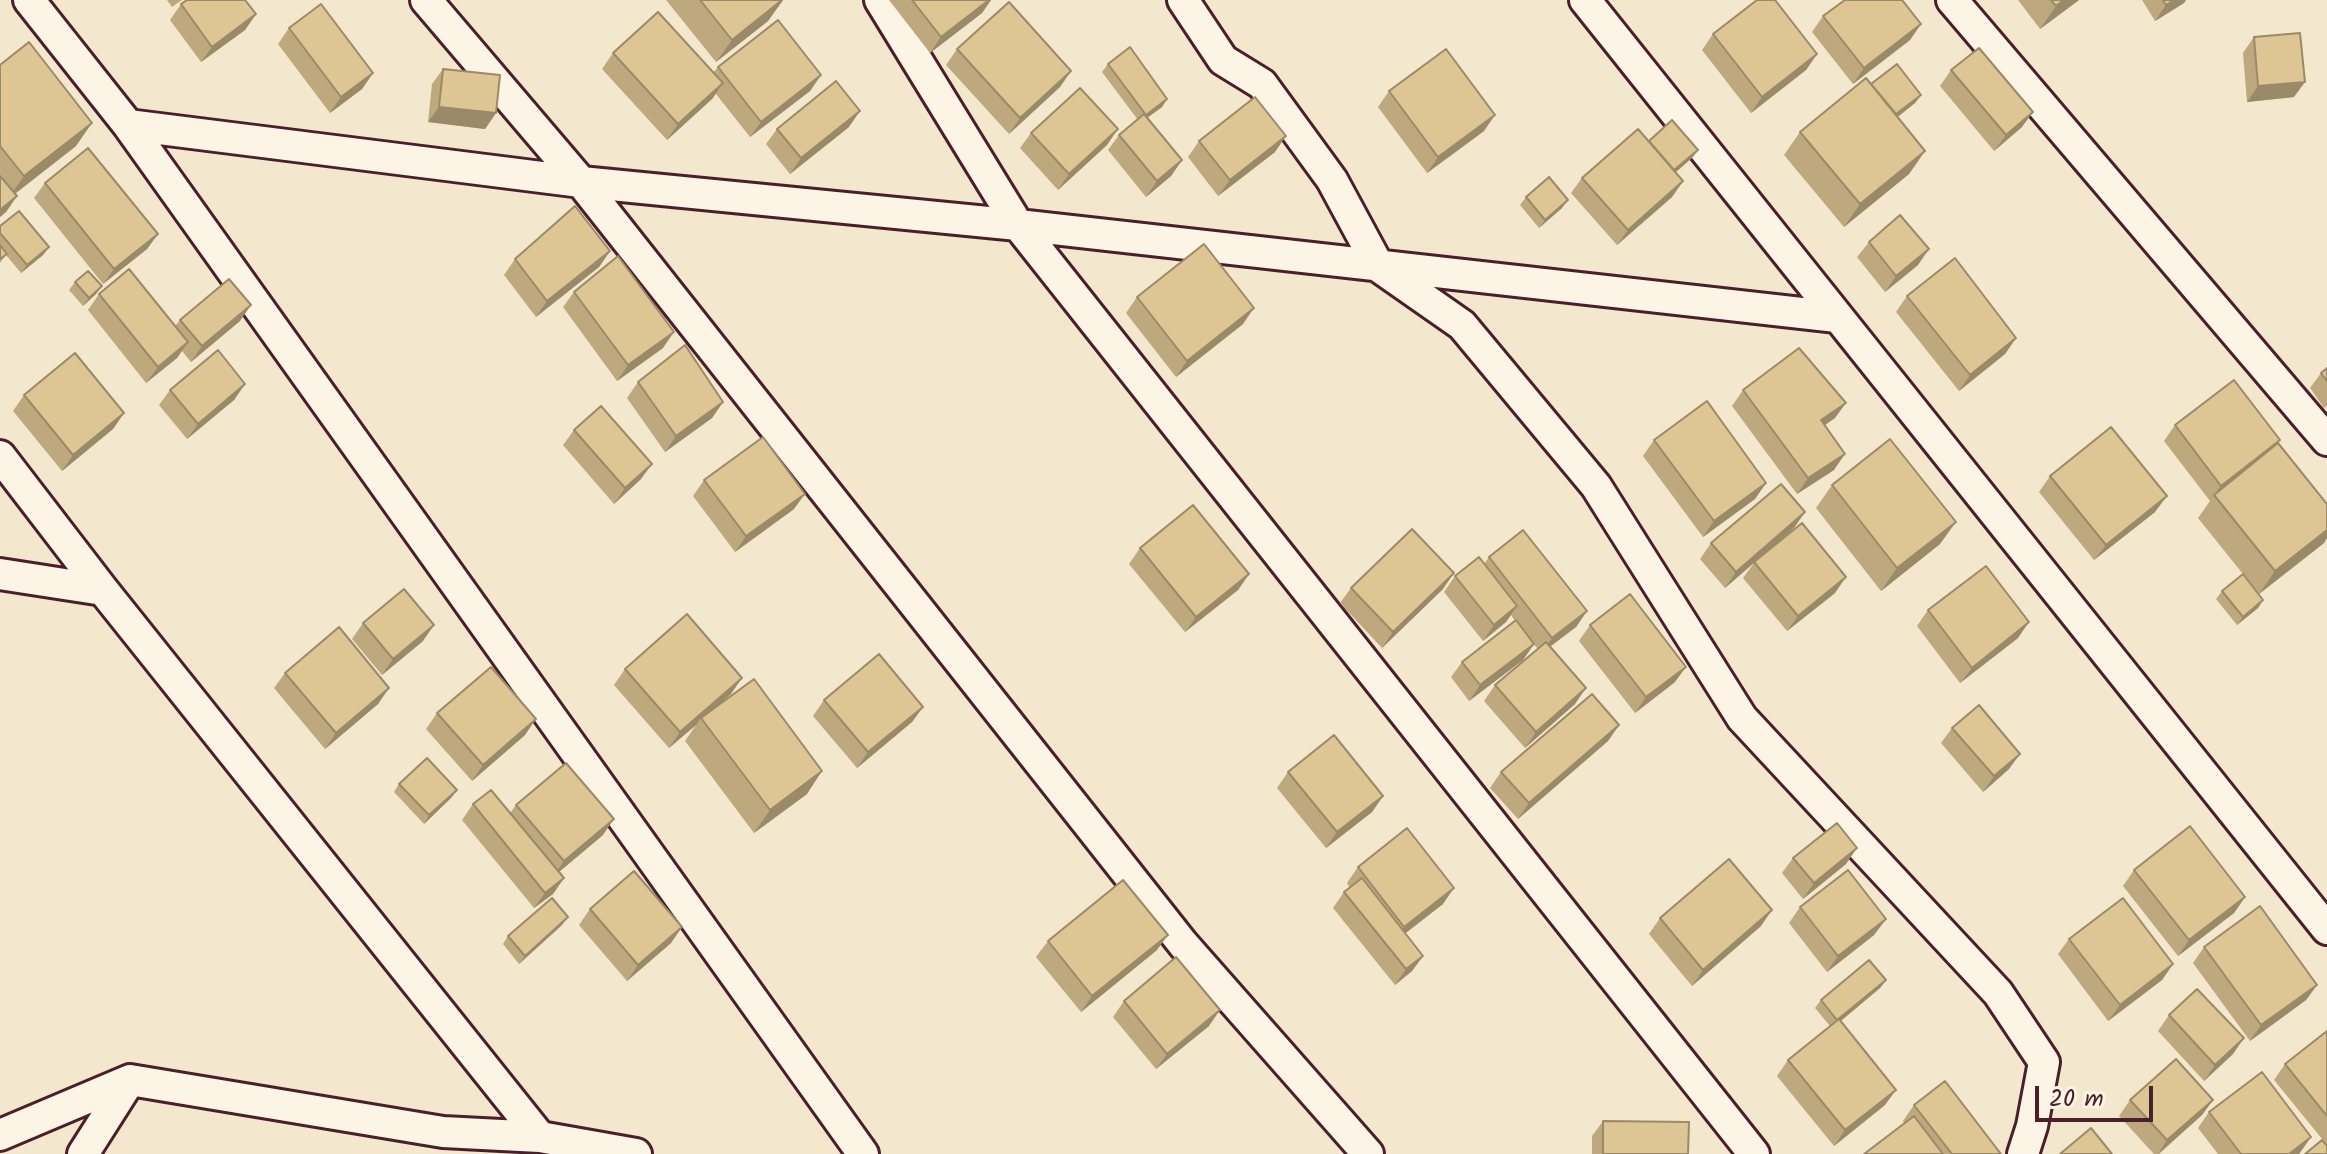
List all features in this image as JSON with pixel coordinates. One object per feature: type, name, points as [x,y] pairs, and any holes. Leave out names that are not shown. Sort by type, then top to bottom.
[{"type":"street","points":[[29,0],[128,125],[863,1154]]},
{"type":"street","points":[[426,0],[581,182],[1183,944],[1368,1154]]},
{"type":"street","points":[[880,0],[1018,225],[1754,1154]]},
{"type":"street","points":[[1183,0],[1223,60],[1262,84],[1332,180],[1379,267],[1462,325],[1596,486],[1742,718],[1998,993],[2044,1062],[2032,1126],[2023,1154]]},
{"type":"street","points":[[1585,0],[2327,929]]},
{"type":"street","points":[[1952,0],[2327,440]]},
{"type":"street","points":[[128,125],[581,182],[1018,225],[1837,317]]},
{"type":"street","points":[[0,456],[103,590],[540,1137]]},
{"type":"street","points":[[0,574],[103,590]]},
{"type":"street","points":[[0,1135],[130,1080],[438,1143],[540,1137],[636,1154]]},
{"type":"street","points":[[83,1154],[130,1080]]},
{"type":"building","points":[[187,0],[245,0],[256,14],[212,47],[181,4]]},
{"type":"building","points":[[700,0],[782,0],[732,40]]},
{"type":"building","points":[[912,0],[989,0],[941,37]]},
{"type":"building","points":[[1757,0],[1775,0],[1817,54],[1762,97],[1713,34]]},
{"type":"building","points":[[1845,0],[1902,0],[1921,24],[1864,68],[1823,16]]},
{"type":"building","points":[[1009,2],[1071,71],[1020,118],[957,49]]},
{"type":"building","points":[[321,4],[373,73],[341,97],[289,28]]},
{"type":"building","points":[[658,12],[723,83],[678,124],[613,53]]},
{"type":"building","points":[[778,20],[821,75],[761,122],[718,67]]},
{"type":"building","points":[[2300,33],[2305,82],[2258,86],[2254,37]]},
{"type":"building","points":[[29,42],[92,123],[24,176],[0,146],[0,65]]},
{"type":"building","points":[[1130,47],[1167,99],[1146,115],[1108,64]]},
{"type":"building","points":[[1979,48],[2033,112],[2006,135],[1951,70]]},
{"type":"building","points":[[1446,49],[1495,115],[1438,157],[1389,91]]},
{"type":"building","points":[[1897,64],[1921,95],[1896,114],[1871,84]]},
{"type":"building","points":[[443,69],[500,75],[496,113],[439,107]]},
{"type":"building","points":[[1866,78],[1925,151],[1860,204],[1800,132]]},
{"type":"building","points":[[836,81],[860,111],[801,158],[777,129]]},
{"type":"building","points":[[1080,88],[1118,129],[1069,174],[1031,133]]},
{"type":"building","points":[[1255,97],[1286,136],[1230,180],[1199,141]]},
{"type":"building","points":[[1144,114],[1182,160],[1157,181],[1119,135]]},
{"type":"building","points":[[1672,120],[1698,150],[1674,170],[1649,141]]},
{"type":"building","points":[[1638,129],[1683,181],[1628,230],[1582,178]]},
{"type":"building","points":[[88,148],[158,234],[114,269],[45,183]]},
{"type":"building","points":[[0,176],[17,196],[0,210]]},
{"type":"building","points":[[1549,177],[1568,200],[1545,220],[1526,197]]},
{"type":"building","points":[[575,206],[610,251],[547,301],[515,259]]},
{"type":"building","points":[[19,211],[49,247],[27,265],[0,233],[0,226]]},
{"type":"building","points":[[1900,215],[1929,249],[1896,276],[1869,242]]},
{"type":"building","points":[[1204,244],[1254,308],[1187,361],[1137,297]]},
{"type":"building","points":[[0,245],[7,254],[0,259]]},
{"type":"building","points":[[618,256],[674,332],[628,365],[574,292]]},
{"type":"building","points":[[1955,258],[2016,338],[1970,375],[1907,296]]},
{"type":"building","points":[[129,269],[188,342],[158,367],[99,294]]},
{"type":"building","points":[[88,271],[102,286],[89,298],[75,282]]},
{"type":"building","points":[[229,279],[251,305],[202,346],[180,320]]},
{"type":"building","points":[[685,345],[723,402],[676,436],[638,382]]},
{"type":"building","points":[[1799,348],[1846,403],[1821,420],[1845,454],[1808,478],[1743,390]]},
{"type":"building","points":[[218,350],[245,384],[198,424],[170,390]]},
{"type":"building","points":[[75,353],[124,413],[73,455],[24,395]]},
{"type":"building","points":[[2234,380],[2280,440],[2221,486],[2175,425]]},
{"type":"building","points":[[1707,401],[1766,483],[1714,521],[1654,440]]},
{"type":"building","points":[[601,406],[652,464],[625,488],[574,430]]},
{"type":"building","points":[[2111,427],[2167,496],[2106,545],[2050,476]]},
{"type":"building","points":[[763,437],[805,494],[746,536],[704,480]]},
{"type":"building","points":[[1890,439],[1956,522],[1897,568],[1832,485]]},
{"type":"building","points":[[2278,443],[2327,504],[2327,530],[2275,571],[2214,495]]},
{"type":"building","points":[[1781,484],[1805,512],[1736,572],[1711,543]]},
{"type":"building","points":[[1193,505],[1249,574],[1196,617],[1140,548]]},
{"type":"building","points":[[1802,523],[1846,577],[1798,616],[1754,562]]},
{"type":"building","points":[[1412,529],[1454,573],[1393,632],[1351,588]]},
{"type":"building","points":[[1523,530],[1587,611],[1552,638],[1489,557]]},
{"type":"building","points":[[1479,557],[1517,606],[1494,625],[1455,576]]},
{"type":"building","points":[[1986,566],[2029,622],[1972,668],[1928,610]]},
{"type":"building","points":[[2243,574],[2263,600],[2243,617],[2222,591]]},
{"type":"building","points":[[404,589],[434,625],[393,659],[363,623]]},
{"type":"building","points":[[1630,594],[1686,667],[1646,697],[1590,625]]},
{"type":"building","points":[[687,614],[742,678],[680,732],[625,669]]},
{"type":"building","points":[[1516,620],[1534,644],[1480,685],[1462,662]]},
{"type":"building","points":[[339,627],[389,688],[336,733],[285,673]]},
{"type":"building","points":[[1546,642],[1586,688],[1536,732],[1495,685]]},
{"type":"building","points":[[879,654],[923,707],[868,752],[824,700]]},
{"type":"building","points":[[491,667],[536,719],[483,765],[437,713]]},
{"type":"building","points":[[754,679],[822,771],[770,810],[701,718]]},
{"type":"building","points":[[1592,694],[1619,725],[1529,803],[1501,772]]},
{"type":"building","points":[[1979,705],[2020,754],[1994,776],[1952,728]]},
{"type":"building","points":[[1334,735],[1383,796],[1337,832],[1288,772]]},
{"type":"building","points":[[427,758],[457,790],[429,815],[399,784]]},
{"type":"building","points":[[566,763],[614,819],[564,861],[516,805]]},
{"type":"building","points":[[491,790],[564,878],[545,893],[473,804]]},
{"type":"building","points":[[1837,823],[1857,848],[1814,883],[1793,858]]},
{"type":"building","points":[[2190,826],[2245,897],[2189,940],[2134,870]]},
{"type":"building","points":[[1407,828],[1454,888],[1404,927],[1358,867]]},
{"type":"building","points":[[1729,859],[1772,910],[1703,970],[1660,918]]},
{"type":"building","points":[[1848,870],[1886,919],[1838,956],[1800,907]]},
{"type":"building","points":[[634,871],[682,927],[638,965],[590,909]]},
{"type":"building","points":[[1362,878],[1423,956],[1406,969],[1344,892]]},
{"type":"building","points":[[1123,880],[1168,935],[1092,996],[1048,941]]},
{"type":"building","points":[[552,898],[568,917],[525,956],[508,936]]},
{"type":"building","points":[[2123,898],[2173,964],[2120,1005],[2069,939]]},
{"type":"building","points":[[2260,906],[2317,985],[2261,1025],[2204,947]]},
{"type":"building","points":[[1176,957],[1220,1010],[1167,1054],[1124,1001]]},
{"type":"building","points":[[1869,960],[1886,980],[1837,1020],[1821,1000]]},
{"type":"building","points":[[2197,989],[2244,1038],[2215,1065],[2169,1015]]},
{"type":"building","points":[[1839,1019],[1896,1090],[1845,1130],[1788,1060]]},
{"type":"building","points":[[2327,1031],[2327,1116],[2285,1064]]},
{"type":"building","points":[[2176,1059],[2213,1100],[2167,1140],[2130,1100]]},
{"type":"building","points":[[2262,1072],[2311,1137],[2289,1154],[2241,1154],[2209,1112]]},
{"type":"building","points":[[1945,1081],[2001,1154],[1952,1154],[1914,1105]]},
{"type":"building","points":[[1914,1116],[1943,1154],[1864,1154]]},
{"type":"building","points":[[1603,1121],[1689,1122],[1688,1154],[1603,1154]]},
{"type":"building","points":[[2091,1128],[2112,1154],[2060,1154]]},
{"type":"building","points":[[2322,1140],[2327,1146],[2327,1154],[2305,1154]]}]
